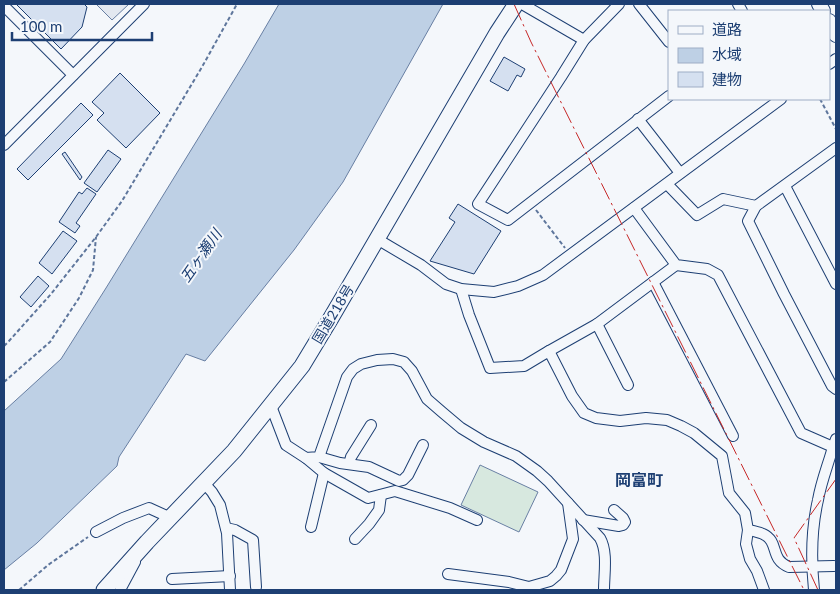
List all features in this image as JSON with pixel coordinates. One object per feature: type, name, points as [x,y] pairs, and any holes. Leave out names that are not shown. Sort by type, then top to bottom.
[{"type":"highway","name":"国道218号","points":[[104,590],[234,451],[302,366],[497,33],[516,4]]},
{"type":"main road","points":[[830,23],[836,35]]},
{"type":"street","points":[[4,145],[144,4]]},
{"type":"street","points":[[522,4],[584,40]]},
{"type":"street","points":[[619,4],[584,40],[478,204],[508,220],[668,97]]},
{"type":"street","points":[[639,4],[668,41]]},
{"type":"street","points":[[4,6],[73,75]]},
{"type":"street","points":[[377,239],[421,265],[446,284],[461,289],[494,292],[518,286],[543,275],[781,100]]},
{"type":"street","points":[[638,119],[680,173]]},
{"type":"street","points":[[836,148],[756,206],[748,221],[832,386],[836,389]]},
{"type":"street","points":[[667,184],[697,215],[723,199],[756,206]]},
{"type":"street","points":[[785,186],[836,284]]},
{"type":"street","points":[[634,208],[676,265]]},
{"type":"street","points":[[461,289],[490,368],[524,366],[597,324],[676,265],[707,268],[718,275],[801,433],[834,443],[818,500],[813,534],[812,566],[814,590]]},
{"type":"street","points":[[653,282],[733,436]]},
{"type":"street","points":[[597,324],[628,385]]},
{"type":"street","points":[[549,351],[572,396],[584,413],[596,418],[620,421],[646,418],[668,420],[694,433],[722,456],[729,493],[745,513],[748,530],[746,544],[750,559],[764,590]]},
{"type":"street","points":[[319,456],[347,377],[353,369],[361,364],[378,360],[392,359],[404,362],[412,371],[427,399],[461,428],[484,442],[516,456],[537,470],[600,538],[604,544],[605,553],[604,590]]},
{"type":"street","points":[[271,406],[286,445],[324,473],[368,498],[395,492],[450,508],[477,520]]},
{"type":"street","points":[[349,464],[351,457],[371,425]]},
{"type":"street","points":[[306,458],[319,456],[340,463],[369,467],[399,481],[408,475],[423,445]]},
{"type":"street","points":[[311,527],[324,473]]},
{"type":"street","points":[[204,483],[220,505],[226,528],[230,590]]},
{"type":"street","points":[[355,539],[379,510],[380,495]]},
{"type":"street","points":[[448,574],[509,582],[529,588],[550,580],[560,570],[573,539],[568,503]]},
{"type":"street","points":[[96,532],[123,518],[149,508],[171,518]]},
{"type":"street","points":[[583,520],[623,525],[625,522],[623,518],[614,510]]},
{"type":"street","points":[[226,528],[235,530],[253,540],[256,586]]},
{"type":"street","points":[[748,530],[764,534],[773,543],[778,560],[789,567],[834,566]]},
{"type":"street","points":[[120,590],[147,542]]},
{"type":"street","points":[[172,579],[230,576]]},
{"type":"path","points":[[4,346],[51,294],[122,201],[202,67],[237,4]]},
{"type":"path","points":[[821,100],[836,129]]},
{"type":"path","points":[[530,202],[570,255]]},
{"type":"path","points":[[4,382],[50,342],[79,298],[93,270],[96,237]]},
{"type":"path","points":[[19,590],[48,565],[96,532]]},
{"type":"shaded area","points":[[96,4],[129,4],[112,20]]},
{"type":"shaded area","points":[[480,465],[538,492],[519,532],[461,505]]},
{"type":"water","name":"五ヶ瀬川","points":[[279,4],[443,4],[343,182],[294,250],[205,361],[186,354],[119,457],[117,466],[37,543],[4,570],[4,411],[61,359],[244,64]]},
{"type":"building","points":[[16,4],[84,4],[87,7],[82,27],[61,49]]},
{"type":"building","points":[[504,57],[525,69],[521,77],[517,75],[508,91],[490,81]]},
{"type":"building","points":[[120,73],[160,113],[126,148],[97,120],[104,113],[92,102]]},
{"type":"building","points":[[81,103],[93,115],[28,180],[17,169]]},
{"type":"building","points":[[108,150],[121,159],[97,192],[84,183]]},
{"type":"building","points":[[65,152],[82,177],[80,180],[62,154]]},
{"type":"building","points":[[87,188],[96,194],[76,223],[80,226],[75,233],[59,222],[79,192],[82,194]]},
{"type":"building","points":[[458,204],[501,231],[474,274],[430,261],[455,222],[449,218]]},
{"type":"building","points":[[63,231],[77,241],[52,274],[39,263]]},
{"type":"building","points":[[38,276],[49,286],[31,307],[20,297]]},
{"type":"power","points":[[514,4],[531,42],[804,590]]},
{"type":"power","points":[[818,590],[794,538],[836,479]]},
{"type":"district","name":"岡富町","points":[[639,480]]}]
